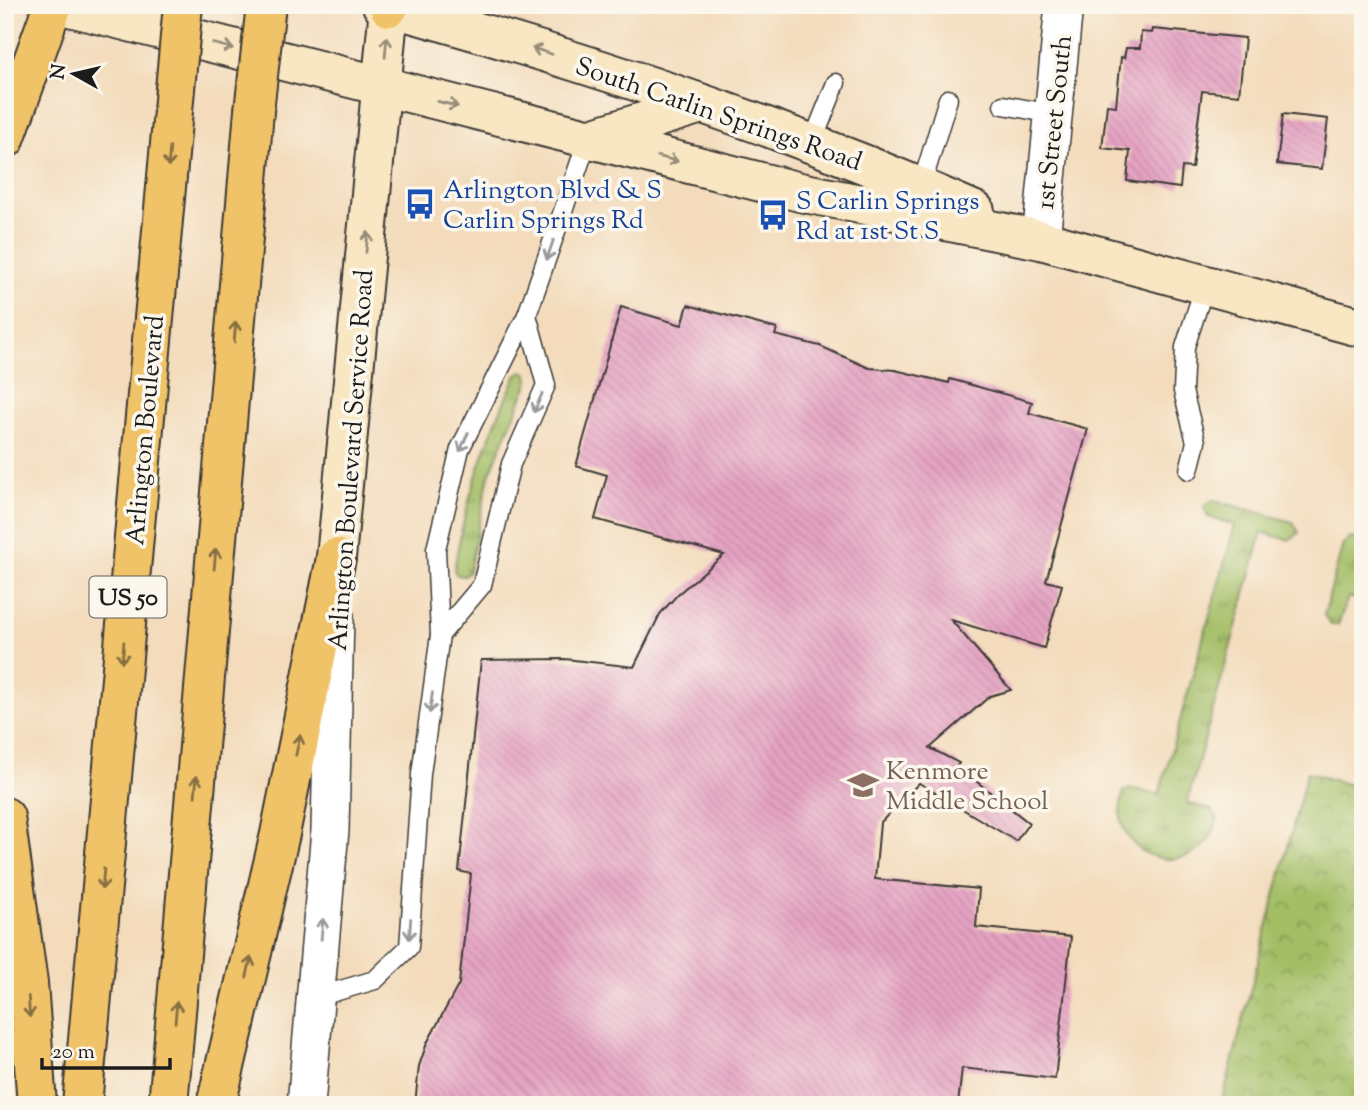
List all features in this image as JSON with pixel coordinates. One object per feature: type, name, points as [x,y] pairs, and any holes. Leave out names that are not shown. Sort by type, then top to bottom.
[{"type":"highway","points":[[5,139],[52,5]]},
{"type":"highway","name":"Arlington Boulevard","points":[[82,1105],[183,5]]},
{"type":"highway","points":[[168,1105],[254,111],[266,5]]},
{"type":"highway","points":[[216,1105],[279,834],[336,558]]},
{"type":"highway","points":[[5,817],[27,984],[37,1105]]},
{"type":"main road","name":"South Carlin Springs Road","points":[[61,5],[800,192],[1041,240],[1363,328]]},
{"type":"main road","name":"South Carlin Springs Road","points":[[387,6],[439,19],[702,104],[811,143],[921,187],[1041,240]]},
{"type":"main road","name":"Arlington Boulevard Service Road","points":[[336,558],[382,86],[387,6]]},
{"type":"main road","points":[[588,139],[702,104]]},
{"type":"street","name":"1st Street South","points":[[1041,240],[1064,5]]},
{"type":"street","name":"Arlington Boulevard Service Road","points":[[306,1105],[330,830],[336,558]]},
{"type":"lane","points":[[811,143],[836,83]]},
{"type":"lane","points":[[921,187],[947,99]]},
{"type":"lane","points":[[1003,105],[1053,114]]},
{"type":"lane","points":[[317,997],[375,980],[409,947],[421,774],[440,635],[436,549],[460,449],[527,315],[588,139]]},
{"type":"lane","points":[[1189,470],[1196,442],[1183,391],[1185,347],[1205,285]]},
{"type":"lane","points":[[440,635],[482,585],[511,464],[546,386],[527,315]]},
{"type":"green space","points":[[523,371],[528,374],[529,381],[489,475],[469,572],[464,576],[457,575],[454,570],[464,519],[478,471],[505,400],[516,376]]},
{"type":"green space","points":[[1213,500],[1293,522],[1299,533],[1289,540],[1262,533],[1187,803],[1211,810],[1218,818],[1208,840],[1192,854],[1174,859],[1156,857],[1139,848],[1126,834],[1121,815],[1124,791],[1133,789],[1159,795],[1235,525],[1208,517],[1204,506]]},
{"type":"green space","points":[[1356,538],[1362,549],[1355,575],[1363,577],[1363,601],[1348,597],[1338,625],[1331,625],[1324,615],[1343,544]]},
{"type":"green space","points":[[1307,772],[1363,789],[1363,1105],[1221,1105]]},
{"type":"building","points":[[1153,29],[1245,38],[1239,95],[1202,91],[1192,168],[1182,167],[1180,188],[1127,181],[1130,151],[1102,148],[1107,105],[1116,106],[1121,57],[1124,58],[1126,48],[1140,48],[1141,32],[1152,33]]},
{"type":"building","points":[[1283,114],[1328,119],[1322,169],[1277,164]]},
{"type":"building","name":"Kenmore Middle School","points":[[688,305],[777,329],[775,335],[820,346],[869,368],[895,370],[949,383],[950,379],[1032,402],[1029,413],[1088,429],[1046,581],[1062,585],[1044,648],[951,620],[1011,690],[990,696],[930,748],[959,763],[957,766],[1029,823],[1016,841],[919,783],[880,823],[875,879],[979,889],[976,927],[1071,937],[1055,1079],[962,1068],[958,1105],[415,1105],[419,1066],[427,1043],[459,984],[471,874],[459,871],[481,660],[565,659],[634,667],[660,614],[678,594],[724,555],[595,519],[607,475],[576,466],[621,307],[682,325]]},
{"type":"place","name":"Arlington Blvd & S Carlin Springs Rd","points":[[420,204]]},
{"type":"place","name":"S Carlin Springs Rd at 1st St S","points":[[773,215]]},
{"type":"place","name":"Kenmore Middle School","points":[[863,785]]}]
